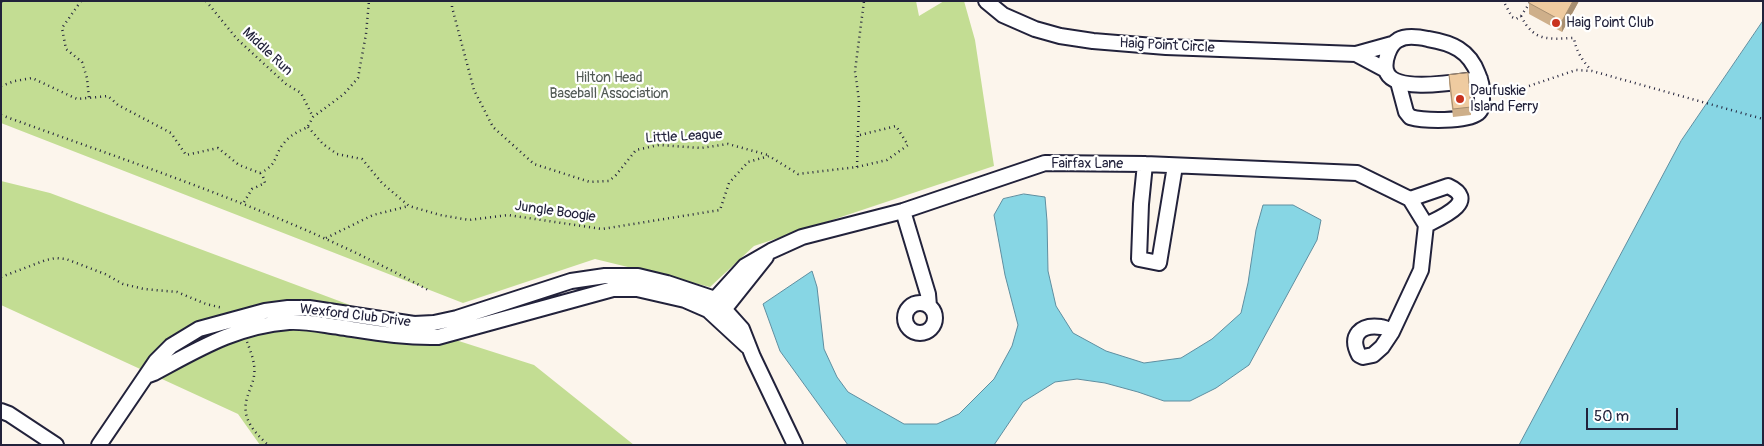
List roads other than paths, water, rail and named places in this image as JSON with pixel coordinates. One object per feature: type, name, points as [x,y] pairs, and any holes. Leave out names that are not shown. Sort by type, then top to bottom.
[{"type":"street","name":"Haig Point Circle","points":[[986,1],[1003,15],[1035,29],[1060,36],[1093,41],[1166,47],[1356,54]]},
{"type":"street","points":[[1356,54],[1392,44],[1399,39],[1408,37],[1440,41],[1455,46],[1473,62],[1480,78],[1482,106],[1479,113],[1471,116],[1444,120],[1417,119],[1410,117],[1406,112],[1398,82]]},
{"type":"street","points":[[1392,44],[1386,70],[1388,75],[1398,82],[1418,85],[1480,78]]},
{"type":"street","points":[[1356,54],[1386,70]]},
{"type":"street","name":"Fairfax Lane","points":[[716,309],[732,301],[771,251],[802,237],[903,211],[1045,163],[1145,164],[1357,173],[1410,199]]},
{"type":"street","points":[[1145,164],[1139,259],[1159,263],[1175,166]]},
{"type":"street","points":[[1392,332],[1421,270],[1426,225],[1410,199],[1448,186],[1455,190],[1460,200],[1459,204],[1451,212],[1426,225]]},
{"type":"street","points":[[903,211],[928,294],[929,306]]},
{"type":"street","name":"Wexford Club Drive","points":[[240,324],[265,311],[288,308],[309,308],[414,324],[434,323],[466,315],[571,281],[605,276],[638,276],[667,283],[716,309],[749,348],[795,445]]},
{"type":"street","name":"Wexford Club Drive","points":[[98,445],[145,376],[171,346],[199,329],[240,324],[291,322],[412,338],[438,337],[612,288],[638,289],[659,293],[716,309]]},
{"type":"street","points":[[466,315],[470,329]]},
{"type":"street","points":[[1,411],[9,414],[56,445]]},
{"type":"water","points":[[1763,21],[1763,445],[1519,445],[1681,141]]},
{"type":"water","points":[[1024,194],[1045,197],[1048,271],[1056,306],[1073,333],[1106,351],[1144,363],[1181,358],[1212,339],[1241,313],[1248,283],[1256,230],[1263,205],[1293,205],[1321,220],[1317,240],[1249,365],[1216,388],[1190,401],[1164,401],[1105,383],[1077,379],[1055,382],[1023,402],[994,445],[848,445],[780,351],[763,304],[812,271],[817,287],[824,349],[837,377],[848,392],[904,424],[937,424],[959,414],[994,379],[1012,346],[1018,325],[1005,275],[994,215],[1003,199]]},
{"type":"place","name":"Haig Point Club","points":[[1556,23]]},
{"type":"place","name":"Daufuskie Island Ferry","points":[[1460,99]]},
{"type":"park label","name":"Hilton Head Baseball Association","points":[[609,86]]}]
